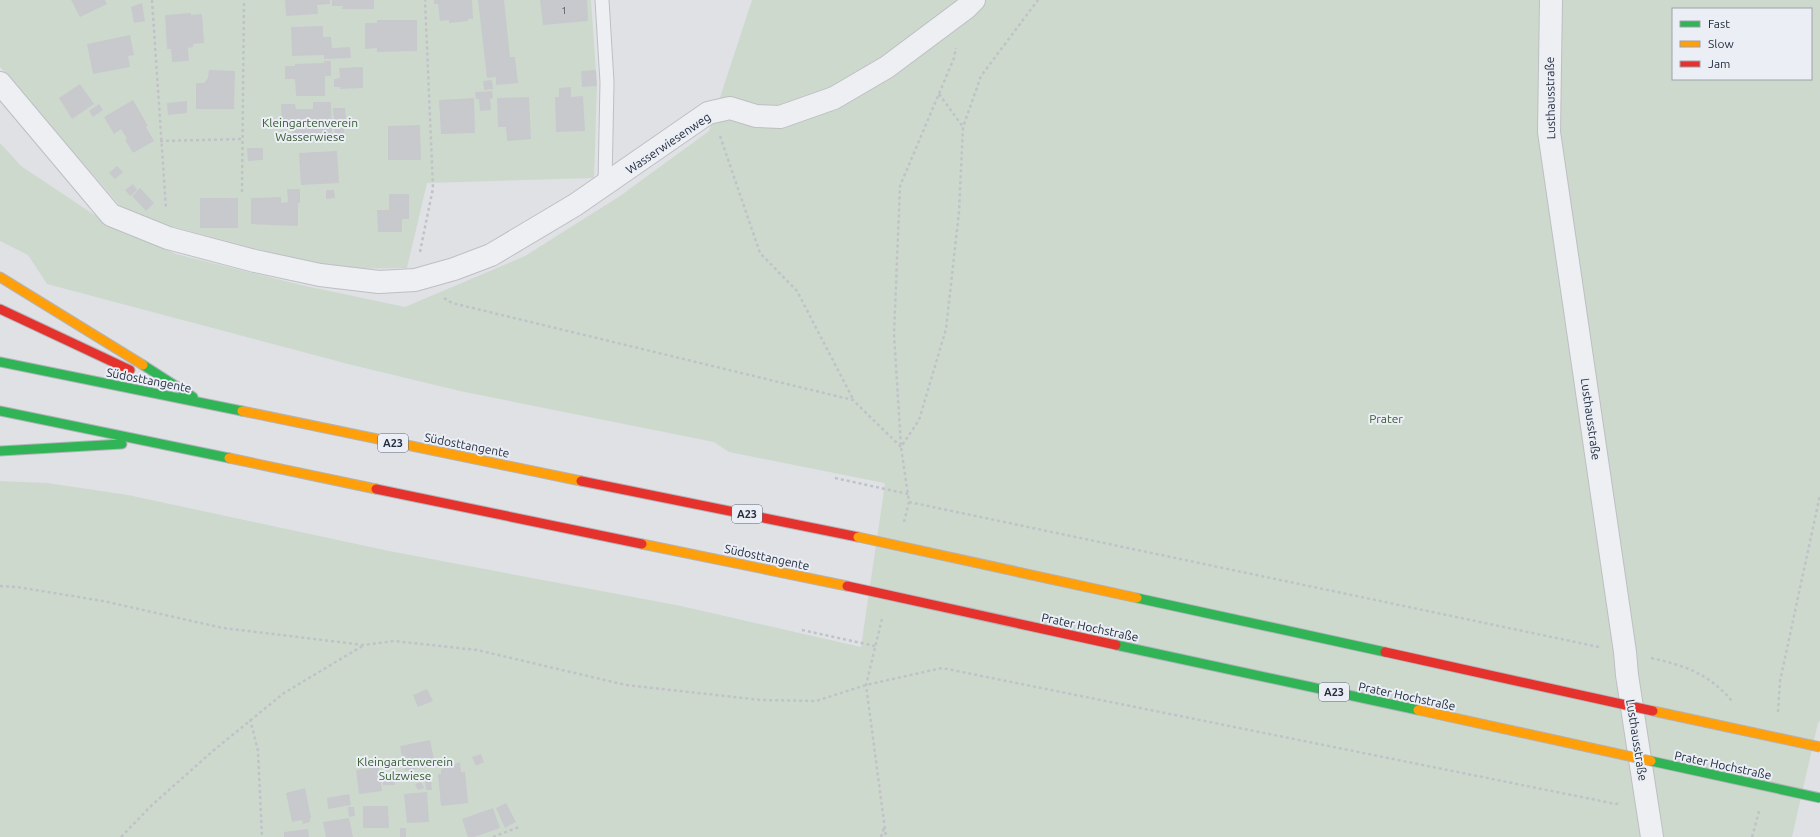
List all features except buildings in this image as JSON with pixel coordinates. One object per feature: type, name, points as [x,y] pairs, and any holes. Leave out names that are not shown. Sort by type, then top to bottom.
[{"type":"highway","points":[[0,277],[91,332],[204,404]]},
{"type":"highway","points":[[0,309],[204,404]]},
{"type":"highway","name":"Südosttangente","points":[[0,362],[858,537],[1820,747]]},
{"type":"highway","name":"Südosttangente","points":[[0,411],[847,586]]},
{"type":"highway","points":[[0,451],[156,443]]},
{"type":"highway","name":"Prater Hochstraße","points":[[847,586],[1820,798]]},
{"type":"street","name":"Lusthausstraße","points":[[1551,0],[1549,132],[1625,652],[1627,675],[1652,837]]},
{"type":"street","name":"Wasserwiesenweg","points":[[0,84],[110,215],[168,238],[320,276],[379,282],[415,280],[454,270],[491,255],[605,185],[708,113],[730,108],[756,116],[780,117],[834,98],[887,66],[970,4]]},
{"type":"lane","points":[[602,0],[607,82],[605,185]]},
{"type":"path","points":[[152,0],[160,141],[168,238]]},
{"type":"path","points":[[242,192],[244,0]]},
{"type":"path","points":[[425,0],[433,188],[415,280],[452,303],[853,400]]},
{"type":"path","points":[[901,447],[919,420],[946,329],[959,212],[963,127],[981,76],[1038,0]]},
{"type":"path","points":[[970,4],[954,58],[900,186],[894,334],[901,447],[909,502],[1683,665],[1706,677],[1724,692],[1734,704]]},
{"type":"path","points":[[939,94],[963,127]]},
{"type":"path","points":[[708,113],[719,133],[760,253],[797,292],[853,400],[901,447]]},
{"type":"path","points":[[160,141],[243,139]]},
{"type":"path","points":[[836,478],[908,494]]},
{"type":"path","points":[[1777,720],[1780,681],[1820,494]]},
{"type":"path","points":[[0,586],[17,587],[103,601],[223,628],[364,645],[394,641],[478,650],[626,685],[761,700],[816,701],[866,685],[942,668],[1616,804],[1646,800]]},
{"type":"path","points":[[802,630],[875,646]]},
{"type":"path","points":[[121,837],[152,805],[250,719],[284,692],[364,645]]},
{"type":"path","points":[[866,685],[886,837]]},
{"type":"path","points":[[250,719],[258,751],[262,837]]},
{"type":"path","points":[[1752,837],[1760,808]]},
{"type":"path","points":[[493,837],[519,827]]},
{"type":"path","points":[[881,837],[885,828]]},
{"type":"green space","name":"Kleingartenverein Wasserwiese","points":[[0,0],[591,0],[597,86],[594,178],[427,183],[407,268],[342,269],[269,252],[128,215],[0,67]]},
{"type":"green space","name":"Prater","points":[[752,0],[1820,0],[1820,837],[0,837],[0,481],[47,483],[128,495],[389,551],[681,606],[861,647],[884,483],[729,452],[714,442],[460,391],[352,365],[47,284],[28,255],[0,241],[0,143],[21,166],[93,214],[176,254],[301,285],[405,307],[525,256],[620,196],[709,131]]},
{"type":"pier","points":[[1820,721],[1820,837],[1792,837],[1818,723]]},
{"type":"traffic: fast","points":[[0,362],[242,411]]},
{"type":"traffic: fast","points":[[143,365],[193,397]]},
{"type":"traffic: fast","points":[[0,411],[229,458]]},
{"type":"traffic: fast","points":[[0,451],[122,444]]},
{"type":"traffic: fast","points":[[1137,598],[1385,652]]},
{"type":"traffic: fast","points":[[1116,645],[1418,710]]},
{"type":"traffic: fast","points":[[1651,761],[1820,798]]},
{"type":"traffic: slow","points":[[0,277],[143,365]]},
{"type":"traffic: slow","points":[[242,411],[581,481]]},
{"type":"traffic: slow","points":[[229,458],[376,489]]},
{"type":"traffic: slow","points":[[858,537],[1137,598]]},
{"type":"traffic: slow","points":[[642,544],[847,586]]},
{"type":"traffic: slow","points":[[1418,710],[1651,761]]},
{"type":"traffic: slow","points":[[1653,711],[1820,747]]},
{"type":"traffic: jam","points":[[0,309],[130,370]]},
{"type":"traffic: jam","points":[[581,481],[858,537]]},
{"type":"traffic: jam","points":[[376,489],[642,544]]},
{"type":"traffic: jam","points":[[847,586],[1116,645]]},
{"type":"traffic: jam","points":[[1385,652],[1653,711]]},
{"type":"park label","name":"Kleingartenverein Sulzwiese","points":[[405,768]]}]
